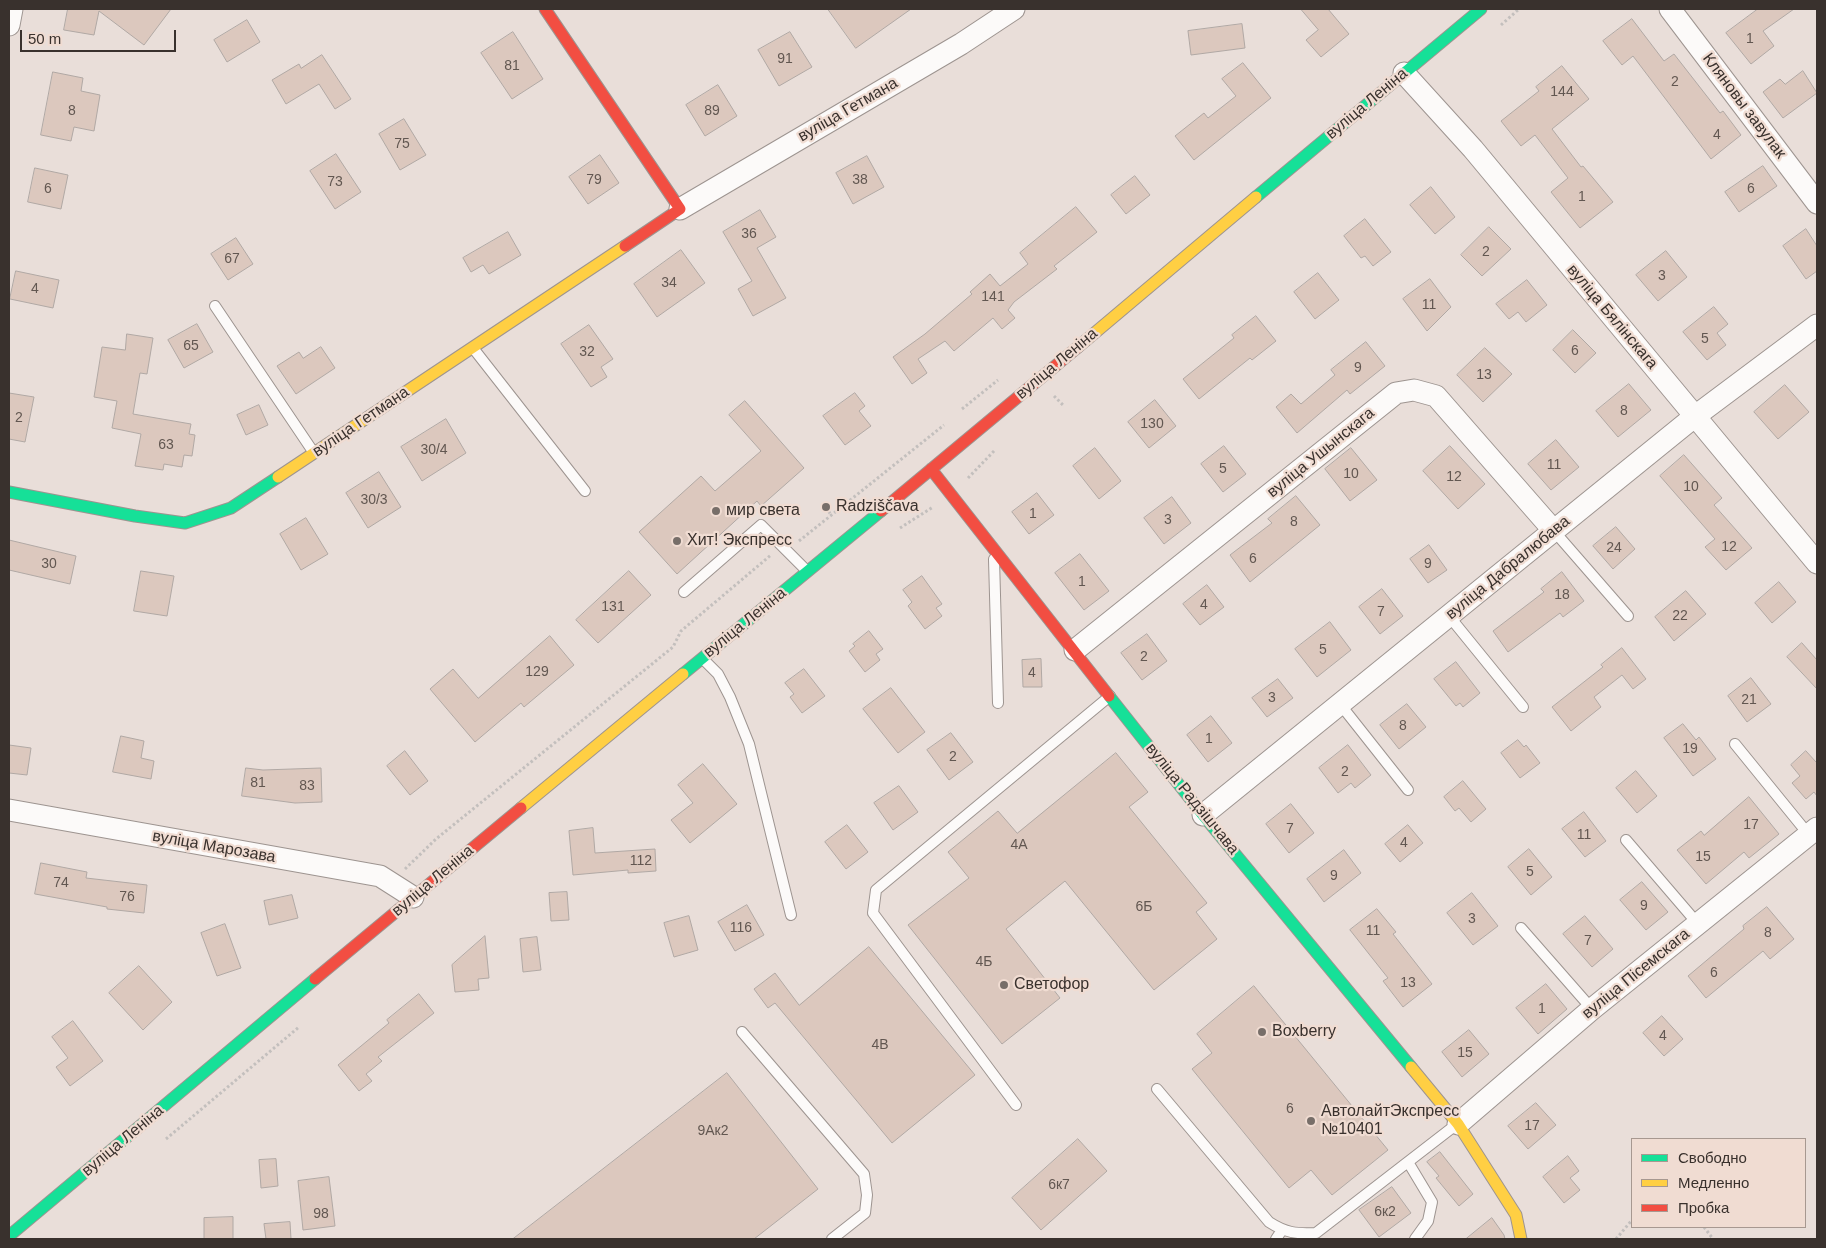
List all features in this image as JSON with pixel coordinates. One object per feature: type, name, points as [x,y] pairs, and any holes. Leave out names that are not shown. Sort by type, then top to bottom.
[{"type":"street","points":[[9,25],[12,9]]},
{"type":"street","points":[[545,9],[680,209]]},
{"type":"street","name":"вуліца Гетмана","points":[[9,492],[135,516],[185,523],[231,508],[680,209],[961,44],[1014,9]]},
{"type":"street","name":"вуліца Леніна","points":[[9,1236],[413,897],[808,572],[1481,9]]},
{"type":"street","name":"Кляновы завулак","points":[[1670,9],[1817,203]]},
{"type":"street","name":"вуліца Бялінскага","points":[[1404,73],[1473,149],[1817,563]]},
{"type":"street","name":"вуліца Дабралюбава","points":[[1204,815],[1694,417],[1817,325]]},
{"type":"street","name":"вуліца Ушынскага","points":[[1074,650],[1396,392],[1414,390],[1436,396],[1554,531]]},
{"type":"street","name":"вуліца Радзішчава","points":[[931,469],[1204,815],[1458,1124],[1516,1215],[1521,1239]]},
{"type":"street","name":"вуліца Марозава","points":[[9,810],[380,876],[413,897]]},
{"type":"street","name":"вуліца Пісемскага","points":[[1458,1124],[1592,1009],[1813,832]]},
{"type":"lane","points":[[215,306],[314,453]]},
{"type":"lane","points":[[472,348],[585,491]]},
{"type":"lane","points":[[684,592],[761,525],[808,572]]},
{"type":"lane","points":[[1554,531],[1628,616]]},
{"type":"lane","points":[[994,548],[998,703]]},
{"type":"lane","points":[[1449,616],[1523,707]]},
{"type":"lane","points":[[702,658],[718,674],[730,697],[749,744],[790,915]]},
{"type":"lane","points":[[1016,1105],[873,913],[876,890],[1110,696]]},
{"type":"lane","points":[[1340,704],[1408,790]]},
{"type":"lane","points":[[1735,744],[1813,832]]},
{"type":"lane","points":[[1626,840],[1698,924]]},
{"type":"lane","points":[[1521,928],[1592,1009]]},
{"type":"lane","points":[[742,1032],[864,1174],[867,1195],[865,1214],[832,1239]]},
{"type":"lane","points":[[1157,1089],[1269,1222],[1282,1230],[1317,1236],[1458,1124]]},
{"type":"lane","points":[[1408,1162],[1432,1202],[1428,1221],[1415,1239]]},
{"type":"lane","points":[[1276,1239],[1282,1230]]},
{"type":"path","points":[[1507,12],[1511,16]]},
{"type":"path","points":[[957,414],[1001,378]]},
{"type":"path","points":[[390,883],[436,839],[673,648],[681,632],[782,546],[800,540],[950,420]]},
{"type":"path","points":[[1616,1239],[1631,1221]]},
{"type":"path","points":[[1705,1228],[1713,1239]]},
{"type":"building","points":[[68,9],[171,9],[144,45],[99,11],[94,35],[64,30]]},
{"type":"building","points":[[828,9],[911,9],[856,48]]},
{"type":"building","points":[[1301,9],[1328,9],[1349,34],[1321,57],[1306,40],[1318,30]]},
{"type":"building","points":[[1758,9],[1794,9],[1763,31],[1774,46],[1751,64],[1726,33]]},
{"type":"building","points":[[1632,19],[1664,61],[1674,54],[1720,113],[1723,111],[1741,135],[1711,159],[1633,56],[1622,65],[1603,41]]},
{"type":"building","points":[[247,20],[260,42],[227,62],[214,40]]},
{"type":"building","points":[[1242,24],[1245,48],[1191,55],[1188,31]]},
{"type":"building","points":[[513,32],[543,79],[512,99],[481,53]]},
{"type":"building","points":[[790,32],[812,67],[779,86],[758,50]]},
{"type":"building","points":[[322,55],[351,99],[335,109],[319,84],[286,104],[272,80],[299,64],[301,68]]},
{"type":"building","points":[[1243,63],[1271,98],[1194,160],[1175,136],[1204,113],[1208,118],[1236,96],[1222,79]]},
{"type":"building","points":[[1562,66],[1589,99],[1552,129],[1581,167],[1583,166],[1613,202],[1580,228],[1551,192],[1568,178],[1535,135],[1521,146],[1501,121],[1539,91],[1536,87]]},
{"type":"building","points":[[1803,71],[1817,93],[1783,118],[1763,92],[1780,79],[1785,84]]},
{"type":"building","points":[[53,72],[83,78],[81,91],[100,95],[94,131],[74,127],[71,141],[41,135]]},
{"type":"building","points":[[718,85],[737,116],[705,136],[686,105]]},
{"type":"building","points":[[404,119],[426,155],[400,170],[379,134]]},
{"type":"building","points":[[336,154],[361,192],[335,209],[310,171]]},
{"type":"building","points":[[600,155],[619,183],[588,204],[569,177]]},
{"type":"building","points":[[867,156],[884,187],[853,204],[836,173]]},
{"type":"building","points":[[1763,166],[1777,186],[1739,212],[1725,192]]},
{"type":"building","points":[[35,168],[68,175],[61,209],[28,202]]},
{"type":"building","points":[[1135,176],[1150,195],[1126,214],[1111,195]]},
{"type":"building","points":[[1431,187],[1455,217],[1435,234],[1410,205]]},
{"type":"building","points":[[1076,207],[1097,232],[1054,266],[1057,269],[1014,302],[1008,310],[1015,318],[1002,329],[993,318],[954,351],[945,341],[918,359],[927,373],[912,384],[893,357],[925,334],[972,294],[970,292],[990,274],[1000,286],[1028,264],[1020,253]]},
{"type":"building","points":[[760,210],[776,237],[757,248],[786,298],[753,316],[738,289],[752,281],[723,232]]},
{"type":"building","points":[[1365,219],[1391,252],[1373,266],[1365,256],[1361,258],[1344,236]]},
{"type":"building","points":[[1489,227],[1511,249],[1482,276],[1461,255]]},
{"type":"building","points":[[1806,229],[1817,246],[1817,271],[1806,279],[1783,246]]},
{"type":"building","points":[[508,232],[521,255],[489,274],[483,265],[471,272],[463,258]]},
{"type":"building","points":[[236,238],[253,264],[228,280],[211,254]]},
{"type":"building","points":[[681,250],[705,283],[657,317],[634,284]]},
{"type":"building","points":[[1666,251],[1687,277],[1658,301],[1636,275]]},
{"type":"building","points":[[16,271],[59,280],[53,308],[10,299]]},
{"type":"building","points":[[1318,273],[1339,300],[1315,319],[1294,292]]},
{"type":"building","points":[[1430,279],[1451,307],[1427,331],[1403,299]]},
{"type":"building","points":[[1527,280],[1547,305],[1526,322],[1518,312],[1509,319],[1496,304]]},
{"type":"building","points":[[1714,307],[1728,324],[1717,333],[1726,345],[1707,360],[1683,332]]},
{"type":"building","points":[[1256,316],[1276,341],[1252,360],[1250,358],[1199,399],[1183,379],[1234,338],[1232,335]]},
{"type":"building","points":[[197,324],[213,352],[184,368],[168,340]]},
{"type":"building","points":[[589,325],[613,359],[601,367],[607,377],[591,387],[561,344]]},
{"type":"building","points":[[1573,330],[1596,353],[1575,373],[1553,350]]},
{"type":"building","points":[[127,334],[153,338],[147,374],[140,373],[133,414],[191,424],[189,434],[195,435],[192,456],[184,455],[182,467],[164,464],[163,470],[135,466],[141,434],[112,428],[117,401],[94,397],[102,347],[125,350]]},
{"type":"building","points":[[1366,342],[1385,366],[1350,394],[1347,390],[1297,433],[1276,407],[1291,394],[1301,404],[1335,375],[1331,370]]},
{"type":"building","points":[[321,347],[335,368],[296,394],[277,366],[299,352],[303,358]]},
{"type":"building","points":[[1485,348],[1512,374],[1483,402],[1457,375]]},
{"type":"building","points":[[1629,384],[1651,410],[1618,437],[1596,411]]},
{"type":"building","points":[[1785,385],[1809,412],[1778,439],[1754,412]]},
{"type":"building","points":[[9,393],[34,397],[25,442],[9,439]]},
{"type":"building","points":[[855,393],[865,406],[859,411],[871,426],[845,445],[823,416]]},
{"type":"building","points":[[1155,400],[1176,426],[1149,448],[1128,422]]},
{"type":"building","points":[[745,401],[804,468],[761,506],[757,501],[677,574],[639,532],[701,476],[715,491],[761,451],[729,415]]},
{"type":"building","points":[[259,405],[268,425],[246,435],[237,415]]},
{"type":"building","points":[[446,419],[466,453],[422,481],[401,447]]},
{"type":"building","points":[[1556,440],[1579,467],[1551,490],[1528,464]]},
{"type":"building","points":[[1224,446],[1246,474],[1223,492],[1201,464]]},
{"type":"building","points":[[1450,446],[1485,484],[1458,509],[1423,471]]},
{"type":"building","points":[[1095,448],[1121,481],[1099,499],[1073,466]]},
{"type":"building","points":[[1351,448],[1377,480],[1350,501],[1325,469]]},
{"type":"building","points":[[1684,455],[1722,498],[1714,505],[1752,548],[1726,570],[1705,547],[1715,539],[1660,476]]},
{"type":"building","points":[[379,472],[401,507],[368,528],[346,493]]},
{"type":"building","points":[[1037,493],[1054,515],[1029,534],[1012,512]]},
{"type":"building","points":[[1296,496],[1320,525],[1250,582],[1230,555],[1272,523],[1268,519]]},
{"type":"building","points":[[1172,497],[1191,523],[1164,544],[1144,518]]},
{"type":"building","points":[[306,518],[328,554],[301,570],[280,534]]},
{"type":"building","points":[[1616,527],[1635,549],[1613,569],[1593,546]]},
{"type":"building","points":[[9,540],[76,556],[70,584],[9,570]]},
{"type":"building","points":[[1429,545],[1447,570],[1428,583],[1410,559]]},
{"type":"building","points":[[1080,554],[1109,591],[1084,610],[1055,573]]},
{"type":"building","points":[[141,571],[174,576],[167,616],[134,611]]},
{"type":"building","points":[[629,571],[651,595],[598,643],[576,620]]},
{"type":"building","points":[[1562,572],[1584,601],[1563,617],[1560,613],[1508,652],[1493,631],[1544,592],[1541,589]]},
{"type":"building","points":[[922,576],[942,604],[936,608],[942,616],[925,629],[908,606],[912,602],[903,590]]},
{"type":"building","points":[[1779,582],[1796,602],[1772,623],[1755,603]]},
{"type":"building","points":[[1207,585],[1224,607],[1200,625],[1183,604]]},
{"type":"building","points":[[1382,589],[1403,616],[1380,634],[1359,607]]},
{"type":"building","points":[[1686,591],[1706,614],[1674,641],[1655,617]]},
{"type":"building","points":[[1330,622],[1351,650],[1317,677],[1295,649]]},
{"type":"building","points":[[869,631],[883,649],[876,654],[880,660],[865,672],[849,651],[855,646],[853,644]]},
{"type":"building","points":[[1147,634],[1167,661],[1142,680],[1121,653]]},
{"type":"building","points":[[550,636],[574,665],[524,707],[521,703],[475,742],[430,689],[453,669],[478,698]]},
{"type":"building","points":[[1802,643],[1817,660],[1817,689],[1787,657]]},
{"type":"building","points":[[1622,648],[1646,679],[1633,689],[1622,675],[1594,697],[1601,707],[1571,731],[1552,707],[1603,667],[1601,665]]},
{"type":"building","points":[[1041,659],[1042,687],[1023,687],[1022,660]]},
{"type":"building","points":[[1456,662],[1480,693],[1463,707],[1460,703],[1456,706],[1434,679]]},
{"type":"building","points":[[804,669],[825,696],[802,713],[790,697],[794,694],[785,683]]},
{"type":"building","points":[[1751,678],[1771,704],[1747,722],[1728,696]]},
{"type":"building","points":[[1278,679],[1293,698],[1267,717],[1252,698]]},
{"type":"building","points":[[891,688],[925,732],[898,753],[863,709]]},
{"type":"building","points":[[1407,704],[1426,727],[1399,749],[1380,725]]},
{"type":"building","points":[[1211,716],[1232,743],[1208,762],[1187,735]]},
{"type":"building","points":[[1683,724],[1696,740],[1699,737],[1716,759],[1693,776],[1664,738]]},
{"type":"building","points":[[951,733],[973,762],[949,780],[927,750]]},
{"type":"building","points":[[121,736],[144,741],[141,758],[154,761],[151,779],[113,772]]},
{"type":"building","points":[[1518,740],[1524,747],[1526,745],[1540,763],[1520,778],[1501,753]]},
{"type":"building","points":[[9,745],[31,748],[27,775],[9,773]]},
{"type":"building","points":[[1348,745],[1371,775],[1355,788],[1351,783],[1338,793],[1319,768]]},
{"type":"building","points":[[405,751],[428,781],[410,795],[387,766]]},
{"type":"building","points":[[1806,751],[1816,762],[1817,760],[1817,796],[1814,792],[1806,799],[1792,783],[1800,776],[1791,765]]},
{"type":"building","points":[[1116,753],[1148,792],[1129,807],[1207,903],[1196,912],[1217,939],[1154,990],[1065,881],[1006,929],[1060,998],[1002,1044],[908,925],[969,878],[948,852],[998,811],[1017,833]]},
{"type":"building","points":[[703,764],[737,804],[690,843],[671,820],[693,803],[678,785]]},
{"type":"building","points":[[246,768],[263,770],[321,768],[322,802],[295,803],[242,796]]},
{"type":"building","points":[[1636,771],[1657,796],[1637,813],[1616,788]]},
{"type":"building","points":[[1463,781],[1486,809],[1471,822],[1459,808],[1455,811],[1444,797]]},
{"type":"building","points":[[899,786],[918,812],[893,830],[874,803]]},
{"type":"building","points":[[1749,797],[1779,834],[1749,858],[1744,852],[1706,884],[1677,850],[1701,831],[1704,835]]},
{"type":"building","points":[[1291,804],[1314,833],[1289,853],[1266,824]]},
{"type":"building","points":[[1584,812],[1606,841],[1585,857],[1562,829]]},
{"type":"building","points":[[847,825],[868,852],[846,869],[825,842]]},
{"type":"building","points":[[1408,825],[1423,843],[1400,862],[1385,844]]},
{"type":"building","points":[[593,828],[595,853],[655,849],[656,871],[628,873],[628,870],[573,875],[569,831]]},
{"type":"building","points":[[1529,849],[1552,877],[1531,895],[1508,867]]},
{"type":"building","points":[[1344,850],[1361,873],[1324,902],[1307,879]]},
{"type":"building","points":[[41,863],[87,872],[86,878],[147,885],[144,913],[107,909],[107,907],[35,894]]},
{"type":"building","points":[[1642,882],[1668,912],[1646,930],[1620,900]]},
{"type":"building","points":[[567,892],[569,920],[551,921],[549,893]]},
{"type":"building","points":[[1472,893],[1498,926],[1473,945],[1447,913]]},
{"type":"building","points":[[292,895],[298,918],[269,925],[264,901]]},
{"type":"building","points":[[747,905],[764,935],[735,951],[718,922]]},
{"type":"building","points":[[1767,907],[1794,939],[1770,959],[1763,951],[1706,998],[1688,976]]},
{"type":"building","points":[[1377,909],[1396,932],[1393,934],[1432,984],[1403,1007],[1383,981],[1388,978],[1350,930]]},
{"type":"building","points":[[689,916],[698,950],[674,957],[664,923]]},
{"type":"building","points":[[1585,916],[1613,949],[1592,967],[1563,934]]},
{"type":"building","points":[[225,924],[241,968],[217,976],[201,933]]},
{"type":"building","points":[[485,936],[489,978],[478,979],[479,990],[455,992],[452,965]]},
{"type":"building","points":[[537,937],[541,970],[523,972],[520,939]]},
{"type":"building","points":[[869,947],[975,1075],[892,1143],[775,1003],[768,1008],[754,989],[775,973],[799,1005]]},
{"type":"building","points":[[139,966],[172,1002],[143,1030],[109,993]]},
{"type":"building","points":[[1546,984],[1567,1009],[1538,1034],[1516,1008]]},
{"type":"building","points":[[1254,986],[1388,1150],[1332,1195],[1311,1170],[1289,1188],[1192,1069],[1212,1053],[1197,1034]]},
{"type":"building","points":[[419,994],[434,1013],[378,1057],[382,1061],[366,1074],[372,1081],[359,1091],[338,1065],[389,1023],[387,1020]]},
{"type":"building","points":[[1662,1016],[1683,1039],[1664,1056],[1643,1033]]},
{"type":"building","points":[[73,1021],[103,1061],[70,1086],[56,1067],[68,1058],[52,1037]]},
{"type":"building","points":[[1469,1030],[1489,1054],[1462,1077],[1442,1052]]},
{"type":"building","points":[[727,1073],[818,1189],[754,1239],[513,1239]]},
{"type":"building","points":[[1536,1103],[1556,1125],[1528,1149],[1508,1126]]},
{"type":"building","points":[[1078,1139],[1107,1171],[1041,1230],[1012,1198]]},
{"type":"building","points":[[1440,1152],[1473,1194],[1459,1206],[1436,1178],[1439,1176],[1427,1162]]},
{"type":"building","points":[[1568,1156],[1579,1171],[1570,1178],[1580,1190],[1564,1203],[1543,1177]]},
{"type":"building","points":[[276,1159],[278,1186],[261,1188],[259,1160]]},
{"type":"building","points":[[329,1177],[335,1226],[303,1230],[298,1181]]},
{"type":"building","points":[[1392,1187],[1411,1213],[1379,1237],[1359,1210]]},
{"type":"building","points":[[233,1217],[233,1239],[204,1239],[204,1218]]},
{"type":"building","points":[[1492,1218],[1505,1239],[1466,1239]]},
{"type":"building","points":[[290,1222],[291,1239],[266,1239],[264,1224]]},
{"type":"traffic: fast","points":[[1256,197],[1481,9]]},
{"type":"traffic: fast","points":[[9,492],[135,516],[185,523],[231,508],[278,477]]},
{"type":"traffic: fast","points":[[683,674],[881,511]]},
{"type":"traffic: fast","points":[[1109,696],[1203,815],[1411,1067]]},
{"type":"traffic: fast","points":[[9,1236],[315,979]]},
{"type":"traffic: slow","points":[[1078,347],[1256,197]]},
{"type":"traffic: slow","points":[[278,477],[625,246]]},
{"type":"traffic: slow","points":[[521,808],[683,674]]},
{"type":"traffic: slow","points":[[1411,1067],[1458,1124],[1516,1215],[1521,1239]]},
{"type":"traffic: jam","points":[[545,9],[680,209],[625,246]]},
{"type":"traffic: jam","points":[[881,511],[1078,347]]},
{"type":"traffic: jam","points":[[931,469],[1109,696]]},
{"type":"traffic: jam","points":[[315,979],[521,808]]},
{"type":"place","name":"Radziščava","points":[[826,507]]},
{"type":"place","name":"мир света","points":[[716,511]]},
{"type":"place","name":"Хит! Экспресс","points":[[677,541]]},
{"type":"place","name":"Светофор","points":[[1004,985]]},
{"type":"place","name":"Boxberry","points":[[1262,1032]]},
{"type":"place","name":"АвтолайтЭкспресс №10401","points":[[1311,1121]]}]
